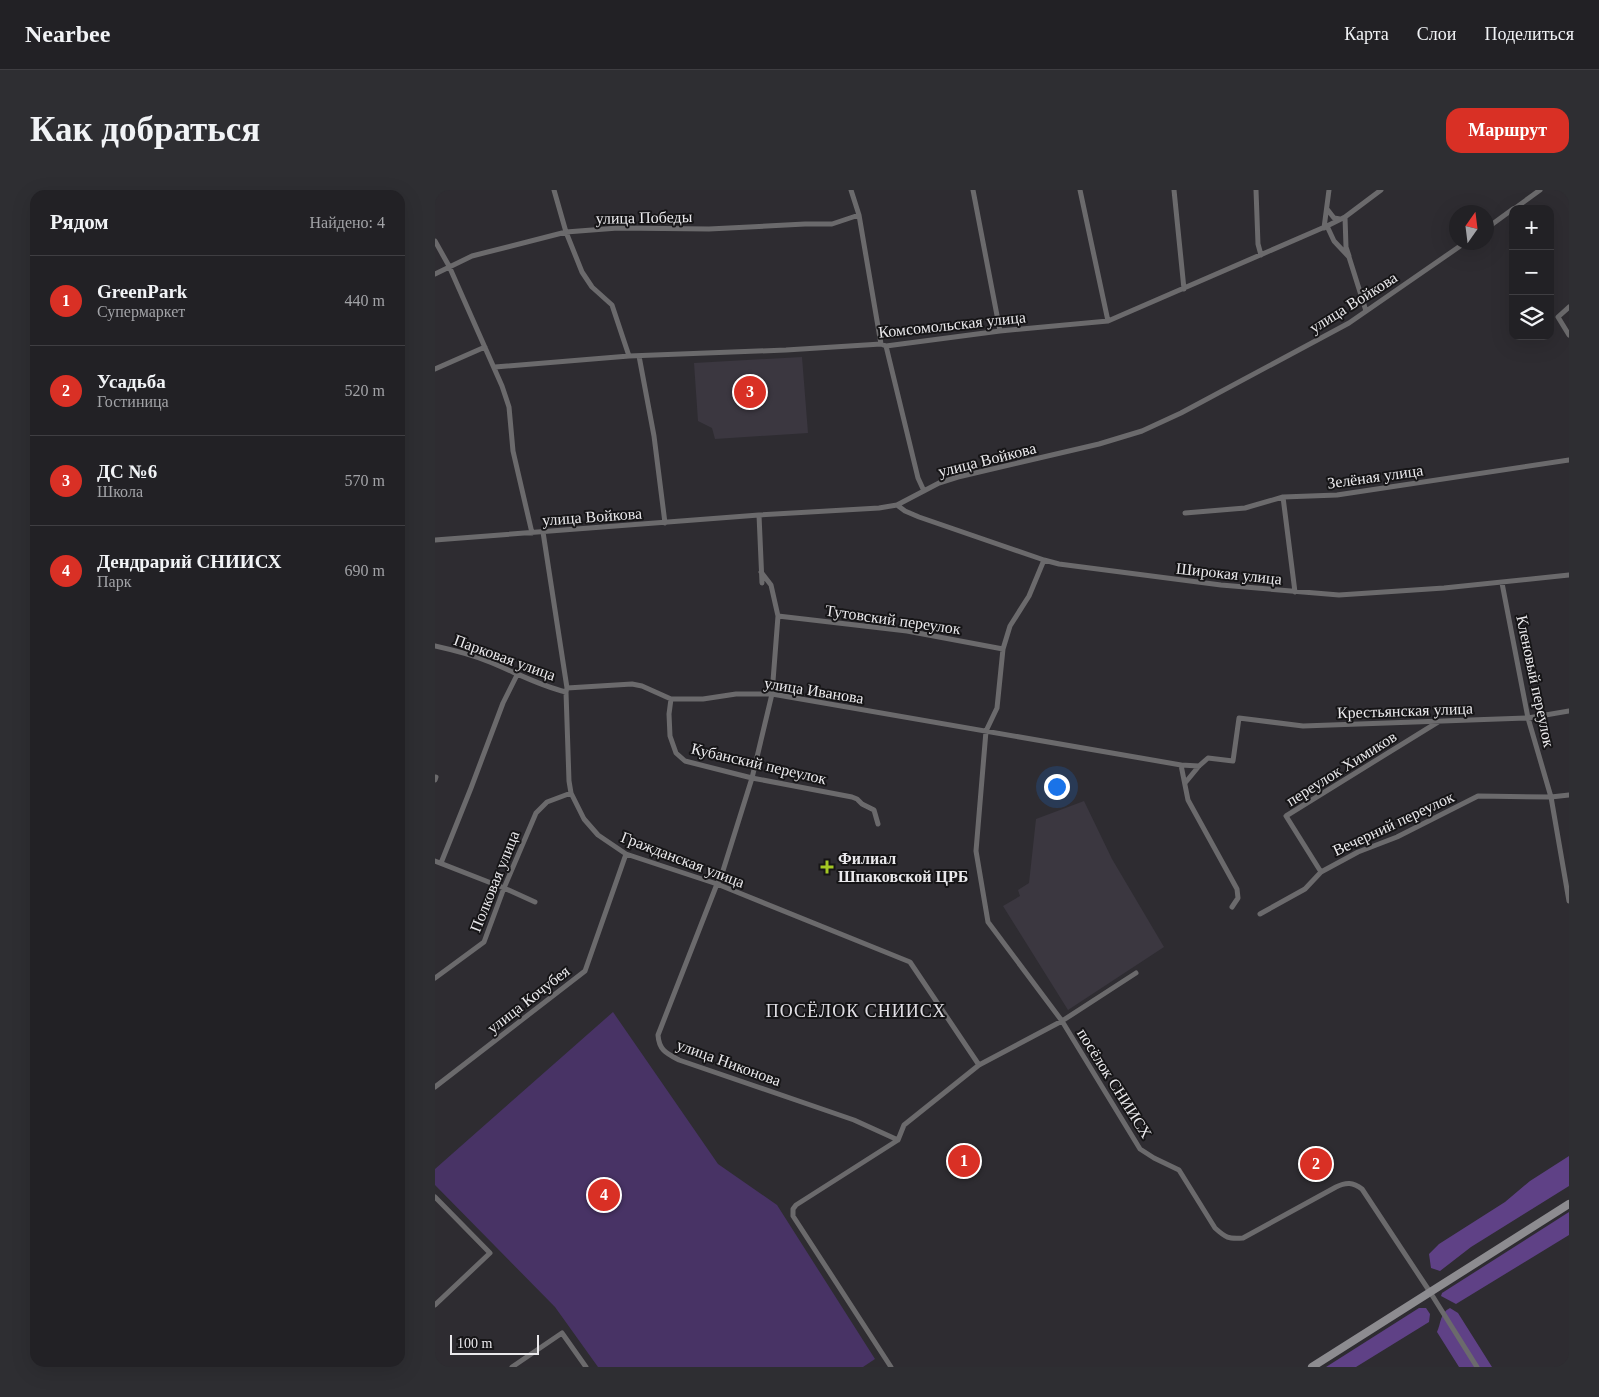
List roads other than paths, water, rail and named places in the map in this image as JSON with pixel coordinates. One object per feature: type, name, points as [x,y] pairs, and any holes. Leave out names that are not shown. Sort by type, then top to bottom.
[{"type":"street","points":[[554,190],[565,232],[582,272],[592,287],[612,306],[629,356]]},
{"type":"street","points":[[851,190],[859,214],[883,345],[916,470],[924,491]]},
{"type":"street","points":[[973,190],[1000,331]]},
{"type":"street","points":[[1080,190],[1108,321]]},
{"type":"street","points":[[1174,190],[1184,289]]},
{"type":"street","points":[[1256,190],[1258,244],[1261,255]]},
{"type":"street","points":[[1329,190],[1326,227],[1334,241],[1349,257]]},
{"type":"street","name":"Комсомольская улица","points":[[495,367],[629,356],[883,345],[1000,331],[1108,321],[1326,227],[1343,218],[1381,190]]},
{"type":"street","points":[[1519,205],[1540,190]]},
{"type":"street","points":[[1327,209],[1334,218],[1343,218],[1346,247],[1366,311]]},
{"type":"street","points":[[1494,223],[1509,212]]},
{"type":"street","name":"улица Победы","points":[[435,274],[471,256],[565,232],[618,228],[709,229],[832,224],[859,214]]},
{"type":"street","points":[[435,241],[449,266],[495,367],[509,407],[513,451],[533,533]]},
{"type":"street","name":"улица Войкова","points":[[435,540],[759,515],[879,508],[897,505],[939,483],[958,476],[1099,444],[1142,431],[1181,413],[1349,323],[1454,250]]},
{"type":"street","points":[[1567,308],[1558,318],[1569,335]]},
{"type":"street","points":[[435,369],[485,347]]},
{"type":"street","points":[[639,356],[652,420],[665,523]]},
{"type":"street","name":"Зелёная улица","points":[[1185,513],[1245,508],[1283,497],[1337,495],[1569,460]]},
{"type":"street","points":[[1283,497],[1295,592]]},
{"type":"street","name":"Широкая улица","points":[[897,505],[919,517],[1044,560],[1089,569],[1229,586],[1339,595],[1502,583],[1569,575]]},
{"type":"street","points":[[759,515],[762,583]]},
{"type":"street","name":"Гражданская улица","points":[[543,532],[566,690],[569,781],[571,793],[584,819],[598,835],[626,854],[717,884],[910,962],[979,1065]]},
{"type":"street","points":[[986,731],[997,708],[1003,649],[1010,626],[1029,596],[1044,560]]},
{"type":"street","name":"улица Никонова","points":[[761,572],[771,585],[778,616],[772,694],[753,778],[721,876],[658,1035],[659,1044],[667,1054],[679,1060],[854,1120],[898,1140]]},
{"type":"street","name":"Кленовый переулок","points":[[1502,583],[1528,718],[1551,797],[1569,901]]},
{"type":"street","name":"Тутовский переулок","points":[[778,616],[907,631],[1003,649]]},
{"type":"street","name":"Парковая улица","points":[[435,646],[464,652],[552,689],[566,690]]},
{"type":"street","points":[[517,675],[503,703],[471,788],[438,862],[535,902]]},
{"type":"street","name":"улица Иванова","points":[[566,690],[633,684],[671,699],[703,699],[736,694],[772,694],[1181,765],[1199,766]]},
{"type":"street","name":"Кубанский переулок","points":[[671,699],[669,714],[670,736],[676,753],[685,761],[753,778],[852,796],[862,804],[875,810],[877,824]]},
{"type":"street","name":"Крестьянская улица","points":[[1199,766],[1208,758],[1233,761],[1239,718],[1303,726],[1528,718],[1569,711]]},
{"type":"street","name":"переулок Химиков","points":[[1321,872],[1286,816],[1439,722]]},
{"type":"street","name":"посёлок СНИИСХ","points":[[986,731],[977,851],[988,922],[1062,1021],[1140,1149],[1179,1170],[1215,1228],[1229,1239],[1243,1238],[1336,1187],[1350,1183],[1362,1190],[1430,1292]]},
{"type":"street","points":[[1181,765],[1188,800],[1237,889],[1238,898],[1232,908]]},
{"type":"street","points":[[1185,783],[1199,766]]},
{"type":"street","name":"Полковая улица","points":[[435,978],[484,942],[536,812],[547,802],[571,793]]},
{"type":"street","name":"Вечерний переулок","points":[[1260,914],[1305,889],[1321,872],[1358,852],[1397,837],[1478,796],[1551,797],[1569,794]]},
{"type":"street","name":"улица Кочубея","points":[[435,1087],[585,970],[626,854]]},
{"type":"street","name":"посёлок СНИИСХ","points":[[898,1140],[904,1125],[979,1065],[1062,1021],[1136,973]]},
{"type":"street","points":[[891,1367],[793,1216],[793,1209],[898,1140]]},
{"type":"street","points":[[435,1197],[490,1253],[435,1305]]},
{"type":"street","points":[[1312,1367],[1569,1204]]},
{"type":"street","points":[[1430,1292],[1477,1367]]},
{"type":"street","points":[[512,1367],[562,1332],[586,1367]]},
{"type":"place","name":"ДС №6","points":[[750,392]]},
{"type":"place","name":"Филиал Шпаковской ЦРБ","points":[[827,867]]},
{"type":"place","name":"GreenPark","points":[[964,1161]]},
{"type":"place","name":"Усадьба","points":[[1316,1164]]},
{"type":"place","name":"Дендрарий СНИИСХ","points":[[604,1195]]},
{"type":"district","name":"ПОСЁЛОК СНИИСХ","points":[[856,1011]]}]
